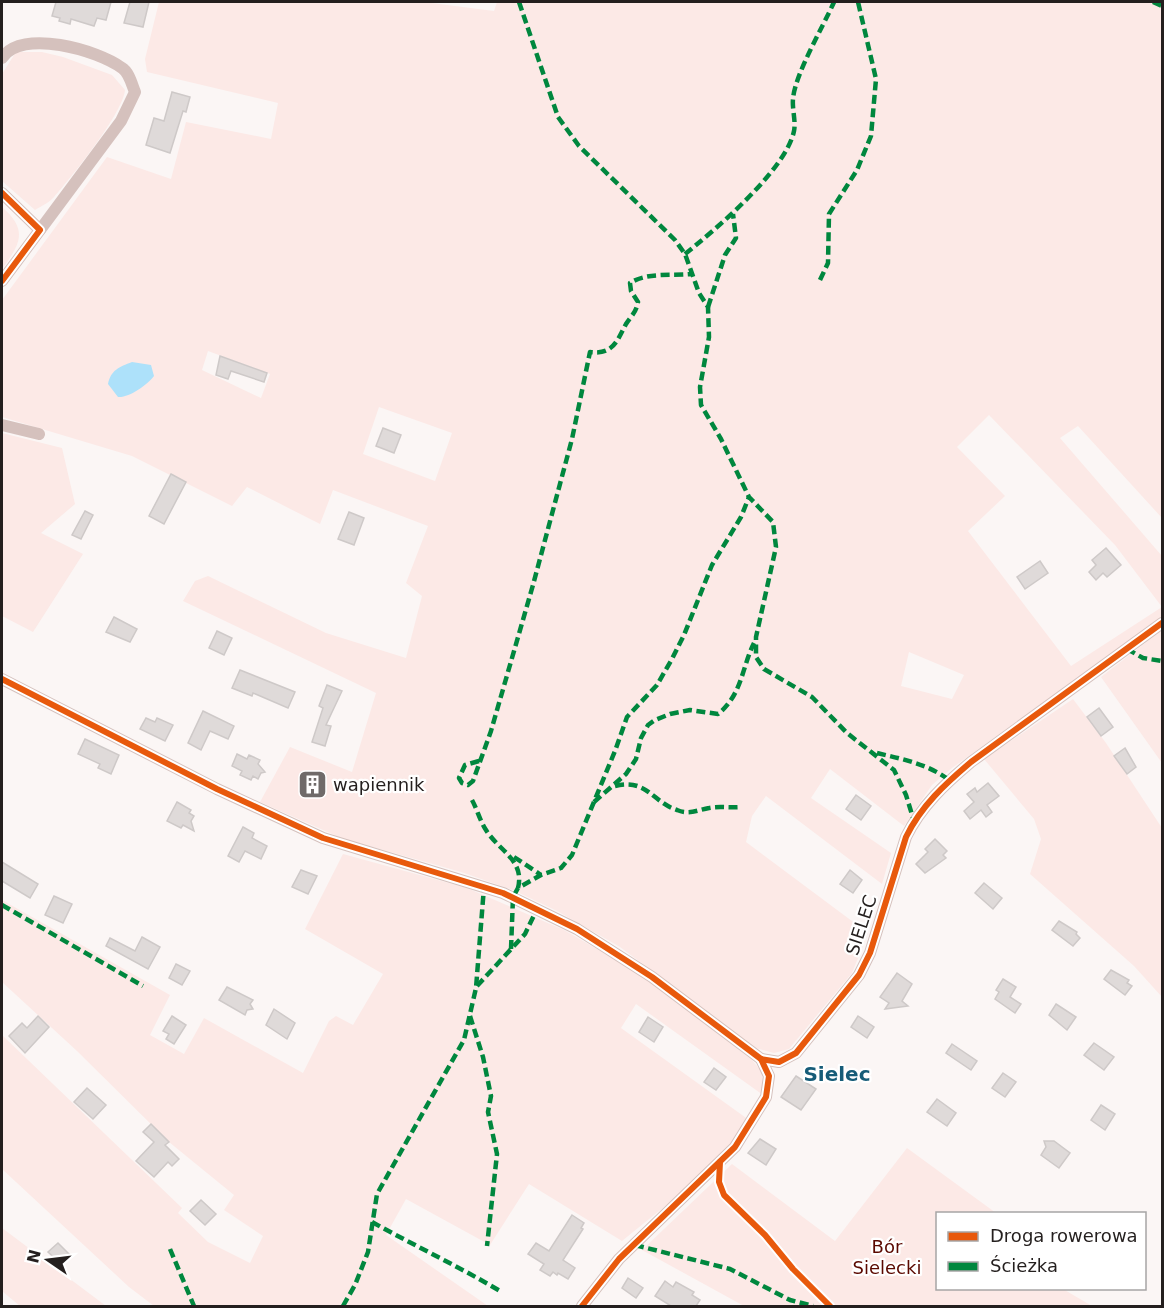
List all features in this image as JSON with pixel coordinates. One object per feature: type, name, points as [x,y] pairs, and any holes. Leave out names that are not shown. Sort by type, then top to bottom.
[{"type":"street","points":[[2,58],[7,50],[27,43],[59,45],[89,52],[125,69],[135,92],[121,121],[2,280]]},
{"type":"street","points":[[2,193],[40,230]]},
{"type":"street","points":[[2,425],[39,434]]},
{"type":"street","name":"SIELEC","points":[[761,1059],[779,1062],[796,1053],[859,975],[870,953],[906,837],[914,821],[941,787],[971,762],[1162,623]]},
{"type":"street","points":[[2,679],[217,789],[322,838],[503,893],[578,928],[652,977],[761,1059],[769,1076],[766,1097],[735,1147],[619,1259],[582,1306]]},
{"type":"green space","points":[[159,2],[424,2],[494,11],[497,2],[1162,2],[1162,518],[1078,426],[1060,438],[1162,556],[1162,607],[1162,618],[952,768],[932,785],[904,826],[830,769],[811,798],[891,853],[882,884],[766,796],[752,816],[746,842],[868,933],[852,973],[789,1049],[774,1053],[755,1048],[620,947],[557,911],[513,890],[461,872],[341,838],[260,802],[290,747],[352,772],[376,693],[183,601],[195,581],[208,576],[326,633],[406,658],[422,596],[406,583],[428,526],[333,490],[320,524],[247,487],[232,506],[132,456],[2,417],[2,300],[107,157],[171,179],[186,122],[271,139],[278,103],[147,72],[145,59]],"holes":[[[208,351],[270,374],[261,398],[202,370]],[[379,407],[452,433],[435,481],[363,454]],[[989,415],[1115,545],[1162,607],[1071,666],[968,531],[1005,496],[957,447]],[[909,652],[964,675],[952,699],[901,686]]]},
{"type":"green space","points":[[16,52],[42,52],[63,57],[112,75],[125,90],[115,114],[83,161],[52,199],[35,210],[2,181],[2,74]]},
{"type":"green space","points":[[2,207],[16,223],[19,237],[14,252],[2,269]]},
{"type":"green space","points":[[2,433],[62,448],[75,504],[41,533],[83,554],[33,632],[2,616]]},
{"type":"green space","points":[[1162,630],[1162,763],[1101,677]]},
{"type":"green space","points":[[1073,699],[1106,743],[1162,828],[1162,997],[1134,966],[1030,874],[1041,839],[1034,819],[984,759]]},
{"type":"green space","points":[[343,854],[467,888],[564,930],[642,975],[752,1060],[762,1072],[763,1095],[636,1004],[621,1028],[749,1120],[722,1155],[674,1199],[622,1241],[529,1184],[490,1245],[406,1199],[386,1235],[488,1306],[154,1306],[129,1287],[2,1169],[2,1035],[182,1208],[178,1213],[208,1242],[250,1263],[263,1236],[224,1210],[234,1195],[169,1142],[77,1051],[2,982],[2,900],[170,995],[150,1035],[184,1054],[204,1018],[303,1073],[329,1021],[336,1016],[353,1025],[383,974],[305,929]]},
{"type":"green space","name":"Bór Sielecki","points":[[907,1148],[995,1212],[936,1212],[936,1290],[1065,1290],[1092,1306],[744,1306],[642,1250],[732,1164],[835,1241]]},
{"type":"green space","points":[[2,1228],[106,1306],[20,1306],[2,1291]]},
{"type":"water","points":[[132,362],[151,365],[154,376],[138,390],[118,397],[108,384],[109,379],[116,370]]},
{"type":"building","points":[[56,2],[111,2],[106,20],[97,18],[94,26],[71,19],[70,24],[59,21],[60,18],[52,16]]},
{"type":"building","points":[[130,2],[149,2],[143,27],[124,23]]},
{"type":"building","points":[[172,92],[190,97],[186,112],[183,111],[170,153],[146,145],[154,118],[164,121]]},
{"type":"building","points":[[220,356],[267,373],[264,382],[231,371],[228,379],[216,375]]},
{"type":"building","points":[[383,428],[401,435],[394,453],[376,446]]},
{"type":"building","points":[[171,474],[186,482],[164,524],[149,516]]},
{"type":"building","points":[[85,511],[93,515],[81,539],[72,535]]},
{"type":"building","points":[[349,512],[364,518],[354,545],[338,539]]},
{"type":"building","points":[[1106,548],[1121,565],[1107,577],[1103,573],[1096,580],[1089,572],[1096,565],[1092,560]]},
{"type":"building","points":[[1040,561],[1048,573],[1025,589],[1017,577]]},
{"type":"building","points":[[114,617],[137,629],[130,642],[106,632]]},
{"type":"building","points":[[217,631],[232,638],[224,655],[209,648]]},
{"type":"building","points":[[240,670],[295,692],[288,708],[253,693],[252,696],[232,688]]},
{"type":"building","points":[[327,685],[342,691],[326,725],[331,726],[325,746],[312,742],[323,708],[319,706]]},
{"type":"building","points":[[1099,708],[1113,727],[1101,736],[1087,717]]},
{"type":"building","points":[[203,711],[234,726],[228,739],[210,731],[201,750],[188,743]]},
{"type":"building","points":[[146,718],[155,722],[157,718],[173,725],[165,741],[140,729]]},
{"type":"building","points":[[85,739],[119,755],[111,774],[98,768],[100,764],[78,754]]},
{"type":"building","points":[[1125,748],[1136,767],[1127,774],[1114,756]]},
{"type":"building","points":[[237,754],[247,759],[249,755],[260,760],[258,764],[265,772],[261,773],[258,779],[253,776],[251,780],[240,775],[242,771],[232,766]]},
{"type":"building","points":[[988,783],[999,796],[987,805],[992,812],[986,817],[981,810],[970,819],[964,811],[974,802],[967,794],[975,788],[977,792]]},
{"type":"building","points":[[856,795],[871,806],[861,820],[846,809]]},
{"type":"building","points":[[177,802],[191,810],[189,813],[194,816],[191,821],[194,831],[183,825],[181,828],[167,821]]},
{"type":"building","points":[[243,827],[254,833],[252,838],[267,846],[261,859],[245,851],[239,862],[228,856]]},
{"type":"building","points":[[935,839],[947,851],[943,855],[946,858],[925,873],[916,864],[928,852],[925,849]]},
{"type":"building","points":[[2,862],[38,884],[30,898],[2,881]]},
{"type":"building","points":[[301,870],[317,876],[308,894],[292,887]]},
{"type":"building","points":[[850,870],[862,880],[853,893],[840,884]]},
{"type":"building","points":[[984,883],[1002,898],[993,909],[975,893]]},
{"type":"building","points":[[54,896],[72,904],[63,923],[45,915]]},
{"type":"building","points":[[1059,921],[1077,932],[1080,938],[1073,946],[1052,930]]},
{"type":"building","points":[[142,937],[160,947],[148,969],[106,946],[110,938],[135,951]]},
{"type":"building","points":[[176,964],[190,971],[182,985],[169,978]]},
{"type":"building","points":[[1111,970],[1129,980],[1127,983],[1132,986],[1125,995],[1104,979]]},
{"type":"building","points":[[897,973],[912,984],[902,1001],[908,1006],[885,1009],[889,1003],[880,997]]},
{"type":"building","points":[[1003,979],[1016,987],[1010,997],[1021,1004],[1015,1013],[995,999],[999,992],[996,990]]},
{"type":"building","points":[[227,987],[253,1000],[250,1004],[253,1009],[247,1010],[245,1015],[219,1000]]},
{"type":"building","points":[[1056,1004],[1076,1017],[1067,1030],[1049,1015]]},
{"type":"building","points":[[274,1009],[295,1023],[287,1039],[266,1025]]},
{"type":"building","points":[[38,1016],[49,1027],[25,1053],[9,1036],[22,1023],[27,1028]]},
{"type":"building","points":[[172,1016],[186,1025],[174,1044],[166,1039],[169,1034],[163,1031]]},
{"type":"building","points":[[858,1016],[874,1027],[867,1038],[851,1027]]},
{"type":"building","points":[[648,1017],[663,1027],[654,1042],[639,1032]]},
{"type":"building","points":[[1094,1043],[1114,1057],[1104,1070],[1084,1055]]},
{"type":"building","points":[[952,1044],[977,1061],[971,1070],[946,1053]]},
{"type":"building","points":[[714,1068],[726,1077],[716,1090],[704,1082]]},
{"type":"building","points":[[1003,1073],[1016,1082],[1005,1097],[992,1088]]},
{"type":"building","points":[[796,1076],[816,1089],[801,1110],[781,1097]]},
{"type":"building","points":[[87,1088],[106,1105],[93,1119],[74,1102]]},
{"type":"building","points":[[937,1099],[956,1113],[947,1126],[927,1112]]},
{"type":"building","points":[[1101,1105],[1115,1114],[1105,1130],[1091,1120]]},
{"type":"building","points":[[151,1124],[169,1142],[165,1145],[179,1159],[172,1166],[168,1162],[154,1177],[136,1161],[154,1142],[143,1132]]},
{"type":"building","points":[[760,1139],[776,1149],[766,1165],[748,1153]]},
{"type":"building","points":[[1044,1141],[1054,1141],[1070,1153],[1059,1168],[1041,1155],[1046,1147]]},
{"type":"building","points":[[201,1200],[216,1214],[205,1225],[190,1211]]},
{"type":"building","points":[[572,1215],[584,1223],[581,1228],[583,1229],[563,1260],[575,1268],[568,1279],[553,1272],[550,1276],[540,1270],[544,1264],[528,1254],[536,1243],[549,1251]]},
{"type":"building","points":[[58,1243],[69,1254],[60,1263],[48,1252]]},
{"type":"building","points":[[628,1278],[643,1288],[636,1298],[622,1288]]},
{"type":"building","points":[[665,1281],[673,1287],[676,1282],[694,1292],[692,1295],[700,1300],[696,1306],[671,1306],[655,1296]]},
{"type":"marked path","points":[[519,2],[558,117],[579,146],[675,240],[685,254],[699,293],[708,307],[709,337],[700,387],[701,405],[721,439],[749,497],[773,522],[776,547],[756,637],[756,657],[764,669],[812,697],[847,733],[894,770],[906,795],[914,821]]},
{"type":"marked path","points":[[685,254],[748,198],[778,163],[794,131],[793,103],[799,77],[834,2]]},
{"type":"marked path","points":[[820,280],[828,263],[829,214],[857,170],[871,136],[876,79],[858,2]]},
{"type":"marked path","points":[[1153,2],[1162,6]]},
{"type":"marked path","points":[[708,307],[725,255],[736,238],[733,214]]},
{"type":"marked path","points":[[479,761],[465,765],[459,778],[462,783],[468,785],[473,781],[491,731],[572,439],[590,352],[604,351],[613,346],[635,312],[638,302],[631,291],[630,283],[644,277],[691,274]]},
{"type":"marked path","points":[[511,949],[513,897],[518,888],[541,875],[561,868],[572,855],[627,717],[657,685],[672,659],[712,565],[741,517],[749,497]]},
{"type":"marked path","points":[[594,802],[626,774],[636,759],[641,738],[648,725],[655,720],[690,710],[718,714],[737,690],[754,643]]},
{"type":"marked path","points":[[1127,649],[1143,658],[1162,661]]},
{"type":"marked path","points":[[877,753],[924,766],[949,780]]},
{"type":"marked path","points":[[615,786],[635,785],[668,806],[685,812],[713,807],[741,807]]},
{"type":"marked path","points":[[472,800],[486,830],[510,856],[518,870],[518,888]]},
{"type":"marked path","points":[[514,857],[541,875]]},
{"type":"marked path","points":[[343,1306],[355,1285],[368,1252],[377,1194],[464,1040],[476,988],[484,887]]},
{"type":"marked path","points":[[2,905],[143,986]]},
{"type":"marked path","points":[[477,986],[525,934],[537,909]]},
{"type":"marked path","points":[[470,1016],[483,1057],[491,1096],[488,1112],[497,1154],[487,1246]]},
{"type":"marked path","points":[[372,1222],[500,1291]]},
{"type":"marked path","points":[[635,1245],[730,1269],[790,1300],[813,1306]]},
{"type":"marked path","points":[[170,1249],[194,1306]]},
{"type":"cycle path","points":[[2,193],[40,230],[2,281]]},
{"type":"cycle path","points":[[761,1059],[779,1062],[796,1053],[859,975],[870,953],[906,837],[934,796],[971,762],[1162,623]]},
{"type":"cycle path","points":[[2,679],[217,789],[323,838],[503,893],[577,929],[652,977],[761,1059],[769,1076],[766,1097],[735,1147],[619,1259],[582,1306]]},
{"type":"cycle path","points":[[720,1162],[719,1182],[724,1195],[765,1235],[793,1269],[830,1306]]},
{"type":"place","name":"wapiennik","points":[[312,784]]},
{"type":"district","name":"Sielec","points":[[837,1074]]}]
